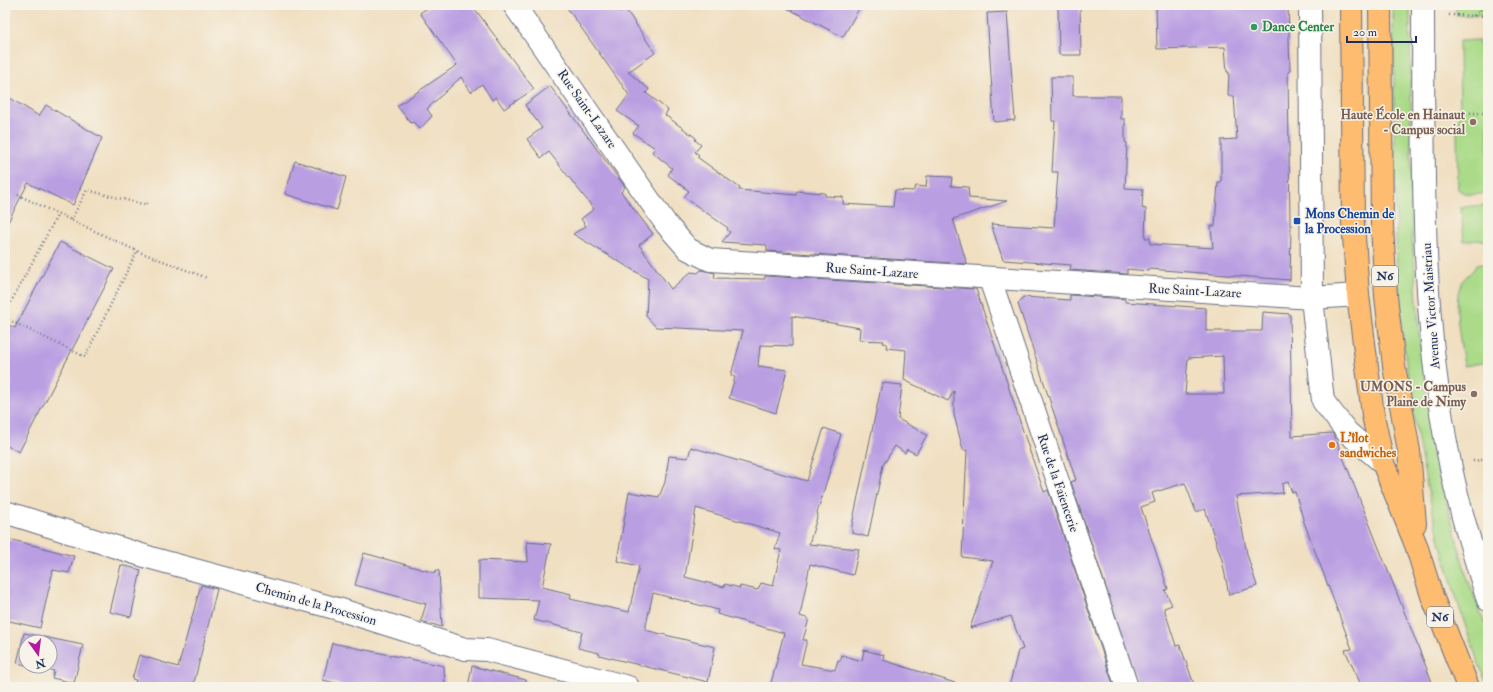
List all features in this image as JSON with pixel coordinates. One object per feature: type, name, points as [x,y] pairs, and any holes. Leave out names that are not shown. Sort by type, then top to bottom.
[{"type":"main road","name":"N6","points":[[1351,5],[1353,222],[1358,295],[1373,415],[1383,463],[1416,545],[1432,596],[1468,687]]},
{"type":"main road","name":"N6","points":[[1380,5],[1382,225],[1386,296],[1394,366],[1409,451],[1416,545]]},
{"type":"street","name":"Rue Saint-Lazare","points":[[514,5],[666,224],[688,249],[710,260],[990,279],[1312,298],[1358,295]]},
{"type":"street","points":[[1310,5],[1312,298],[1323,401],[1347,432],[1383,463]]},
{"type":"street","name":"Avenue Victor Maistriau","points":[[1423,5],[1426,238],[1434,363],[1450,463],[1473,554],[1488,600]]},
{"type":"street","name":"Rue de la Faïencerie","points":[[990,279],[1127,687]]},
{"type":"street","name":"Chemin de la Procession","points":[[5,512],[151,558],[338,610],[466,649],[486,650],[628,687]]},
{"type":"path","points":[[1474,16],[1485,5]]},
{"type":"path","points":[[1450,15],[1488,16]]},
{"type":"path","points":[[1450,113],[1487,113]]},
{"type":"path","points":[[71,220],[87,190],[146,205],[147,202]]},
{"type":"path","points":[[18,195],[137,251],[207,278]]},
{"type":"path","points":[[5,313],[58,214]]},
{"type":"path","points":[[5,318],[85,357],[137,251]]},
{"type":"green space","points":[[1393,5],[1410,5],[1412,235],[1421,353],[1435,459],[1466,574],[1488,633],[1488,687],[1453,588],[1439,538],[1427,487],[1409,384],[1397,263]]},
{"type":"green space","points":[[1456,5],[1488,5],[1488,16],[1456,15]]},
{"type":"green space","points":[[1479,40],[1480,54],[1487,53],[1488,193],[1472,194],[1461,192],[1458,189],[1457,131],[1460,113],[1459,41]]},
{"type":"green space","points":[[1488,205],[1488,240],[1464,241],[1461,207]]},
{"type":"green space","points":[[1488,263],[1488,362],[1464,366],[1457,313],[1458,293],[1462,281],[1476,265]]},
{"type":"building","points":[[432,5],[472,5],[534,89],[504,109],[496,97],[492,100],[482,84],[471,92],[461,77],[427,109],[432,116],[420,129],[413,122],[411,123],[397,106],[457,65],[420,13]]},
{"type":"building","points":[[565,5],[615,5],[620,12],[625,8],[655,53],[628,72],[649,89],[646,93],[668,110],[665,115],[696,138],[695,140],[701,145],[695,152],[699,155],[697,157],[740,188],[739,190],[796,195],[797,191],[825,193],[825,196],[843,197],[843,204],[893,207],[895,190],[913,191],[916,186],[926,187],[927,176],[952,177],[951,186],[968,187],[969,198],[1007,201],[953,219],[967,264],[767,251],[767,245],[722,242],[730,232],[727,230],[728,228],[684,197],[689,191],[668,175],[672,168],[652,152],[655,148],[633,133],[639,126],[617,111],[629,95]]},
{"type":"building","points":[[781,5],[861,5],[843,37]]},
{"type":"building","points":[[1058,5],[1080,5],[1081,55],[1059,55]]},
{"type":"building","points":[[1156,5],[1288,5],[1290,71],[1288,72],[1291,225],[1290,280],[1150,269],[1149,271],[1127,269],[1127,274],[1070,270],[1071,265],[1003,260],[991,224],[1054,228],[1058,172],[1052,172],[1055,121],[1052,121],[1051,77],[1073,77],[1073,96],[1121,96],[1121,119],[1125,119],[1125,142],[1127,143],[1125,188],[1143,189],[1142,208],[1146,209],[1145,238],[1150,238],[1150,244],[1213,248],[1211,226],[1215,226],[1218,182],[1221,182],[1221,140],[1237,139],[1234,96],[1228,96],[1229,72],[1227,72],[1225,47],[1157,49]]},
{"type":"building","points":[[1007,12],[1015,120],[994,122],[987,13]]},
{"type":"building","points":[[550,86],[625,187],[621,192],[653,234],[639,245],[671,289],[691,272],[698,273],[701,270],[715,273],[714,278],[765,279],[765,276],[976,289],[1030,452],[1044,492],[1048,490],[1114,687],[1009,687],[1018,651],[1023,649],[1011,616],[970,628],[993,561],[962,557],[967,450],[963,450],[954,415],[954,391],[948,401],[904,380],[906,350],[886,348],[887,344],[883,343],[884,341],[859,340],[860,328],[792,316],[792,346],[760,345],[758,366],[787,370],[776,413],[729,398],[735,377],[731,375],[743,331],[656,327],[646,316],[648,279],[573,234],[586,226],[581,219],[594,209],[549,152],[541,158],[527,139],[542,128],[525,105]]},
{"type":"building","points":[[5,95],[39,116],[46,105],[102,138],[73,205],[28,183],[5,228]]},
{"type":"building","points":[[295,161],[346,177],[337,210],[285,194]]},
{"type":"building","points":[[60,242],[114,269],[19,452],[5,445],[5,323],[15,328]]},
{"type":"building","points":[[1070,295],[1125,299],[1125,302],[1206,308],[1206,331],[1262,331],[1263,312],[1290,314],[1292,436],[1332,433],[1335,437],[1434,687],[1362,687],[1345,650],[1352,649],[1304,522],[1295,492],[1292,492],[1288,482],[1282,484],[1283,493],[1236,496],[1247,554],[1257,586],[1229,595],[1222,560],[1205,509],[1196,512],[1185,483],[1152,493],[1155,502],[1141,507],[1168,589],[1165,590],[1172,605],[1164,608],[1176,646],[1180,645],[1195,687],[1139,687],[1071,482],[1076,480],[1018,304],[1023,297],[1070,300]],"holes":[[[1223,356],[1224,394],[1185,394],[1188,358]]]},
{"type":"building","points":[[882,383],[902,385],[898,419],[927,435],[916,454],[907,449],[905,453],[895,446],[883,465],[868,537],[852,533],[852,525]]},
{"type":"building","points":[[824,428],[841,434],[809,544],[859,549],[853,575],[810,564],[800,616],[809,619],[803,640],[807,640],[801,664],[835,670],[838,660],[840,661],[842,655],[862,661],[864,650],[884,655],[883,660],[955,683],[954,687],[770,687],[784,633],[717,614],[718,610],[653,593],[645,630],[715,647],[708,682],[599,655],[599,653],[578,648],[582,632],[534,620],[539,600],[479,598],[479,560],[528,562],[527,542],[551,544],[542,587],[571,594],[570,599],[629,612],[639,566],[617,561],[629,492],[659,497],[665,482],[669,456],[688,458],[691,447],[807,481]],"holes":[[[696,508],[780,533],[775,549],[781,550],[773,586],[761,583],[758,590],[740,586],[740,588],[725,584],[724,587],[685,577]]]},
{"type":"building","points":[[5,538],[74,556],[69,573],[53,570],[40,628],[5,620]]},
{"type":"building","points":[[364,553],[435,573],[436,570],[439,571],[442,627],[421,621],[426,604],[355,585]]},
{"type":"building","points":[[121,565],[141,570],[131,617],[110,612]]},
{"type":"building","points":[[201,585],[217,589],[193,687],[134,687],[136,680],[132,679],[139,655],[178,667]]},
{"type":"building","points":[[58,640],[83,645],[74,683],[52,678],[53,674],[58,674]]},
{"type":"building","points":[[332,643],[444,666],[445,687],[351,687],[323,680]]},
{"type":"building","points":[[472,666],[526,680],[526,687],[468,687]]},
{"type":"place","name":"Dance Center","points":[[1254,27]]},
{"type":"place","name":"Haute École en Hainaut - Campus social","points":[[1473,122]]},
{"type":"place","name":"Mons Chemin de la Procession","points":[[1297,221]]},
{"type":"place","name":"UMONS - Campus Plaine de Nimy","points":[[1474,394]]},
{"type":"place","name":"L'îlot sandwiches","points":[[1332,445]]}]
